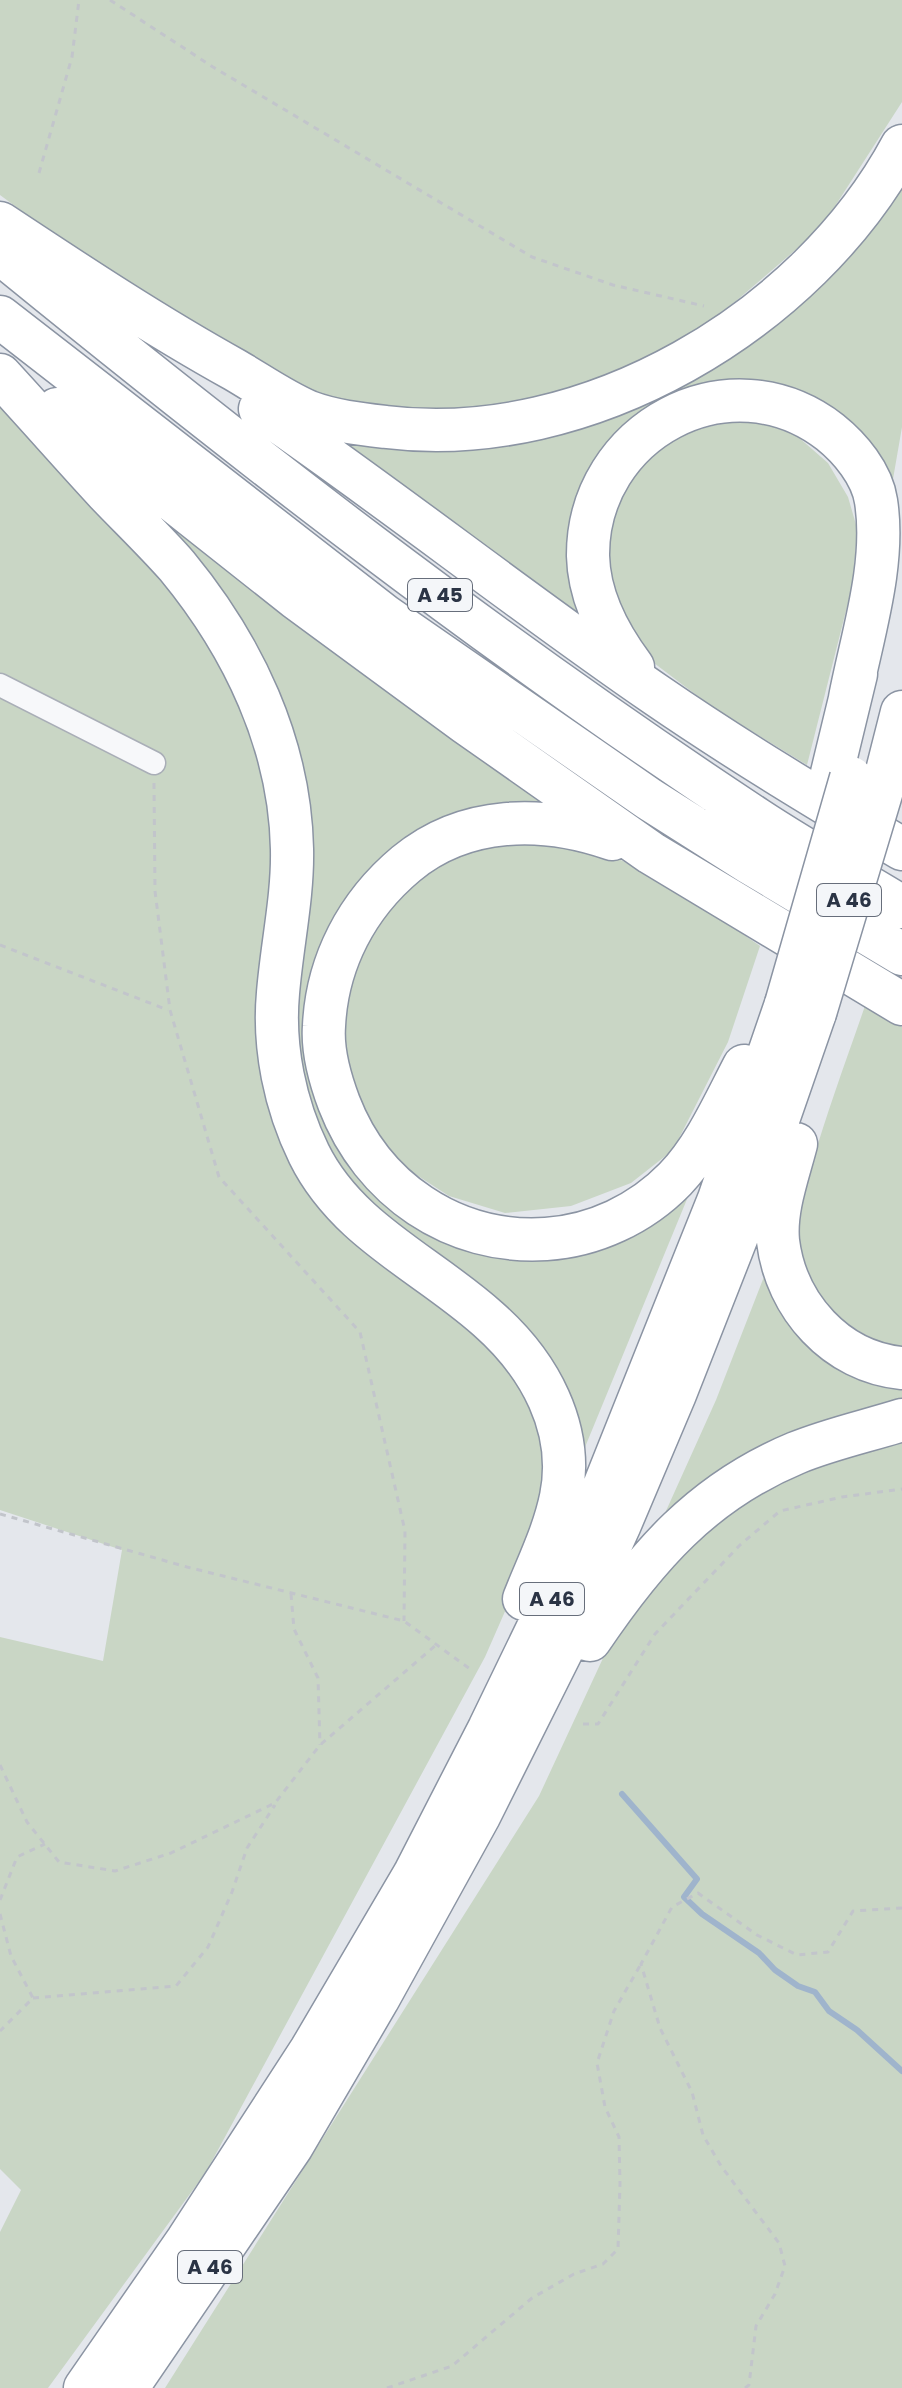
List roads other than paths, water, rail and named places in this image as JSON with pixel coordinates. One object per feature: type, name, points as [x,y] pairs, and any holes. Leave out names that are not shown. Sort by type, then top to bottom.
[{"type":"highway","points":[[0,223],[153,324],[309,412],[352,423],[418,431],[484,429],[533,420],[640,385],[699,352],[752,317],[801,276],[845,230],[902,146]]},
{"type":"highway","name":"A 45","points":[[0,253],[175,396],[534,666],[758,820],[902,907]]},
{"type":"highway","name":"A 45","points":[[0,317],[385,616],[649,799],[902,954]]},
{"type":"highway","points":[[153,324],[245,398],[368,483],[653,693],[767,768],[902,849]]},
{"type":"highway","points":[[0,363],[296,598],[478,731],[651,853],[902,1004]]},
{"type":"highway","points":[[0,375],[175,564],[210,608],[233,646],[263,707],[279,753],[292,847],[291,889],[278,993],[277,1036],[286,1087],[310,1155],[331,1189],[355,1217],[392,1249],[487,1318],[520,1351],[545,1389],[556,1414],[564,1469],[561,1499],[487,1659],[401,1865],[241,2156]]},
{"type":"highway","points":[[653,693],[613,637],[602,617],[593,588],[588,559],[589,530],[609,475],[626,451],[653,428],[679,413],[712,402],[753,400],[784,406],[816,422],[842,442],[862,467],[876,498],[880,548],[850,698],[867,784]]},
{"type":"highway","points":[[850,698],[902,484]]},
{"type":"highway","name":"A 46","points":[[127,2388],[292,2146],[479,1816],[578,1617],[675,1394],[737,1236],[867,784],[902,579]]},
{"type":"highway","name":"A 46","points":[[867,784],[902,712]]},
{"type":"highway","points":[[651,853],[557,824],[516,822],[484,826],[427,848],[385,882],[361,912],[336,959],[328,988],[324,1029],[327,1066],[344,1117],[363,1151],[386,1179],[429,1212],[454,1225],[488,1235],[531,1240],[572,1237],[614,1222],[646,1203],[675,1179],[701,1145],[750,1054],[800,1009]]},
{"type":"highway","points":[[800,1009],[806,1105],[781,1202],[778,1240],[788,1282],[804,1312],[833,1341],[864,1360],[902,1368]]},
{"type":"highway","name":"A 46","points":[[85,2388],[187,2241],[311,2050],[414,1875],[586,1529],[719,1199],[800,1009]]},
{"type":"highway","points":[[487,1659],[582,1485],[750,1054]]},
{"type":"highway","points":[[292,2146],[355,2067],[467,1888],[534,1760],[696,1400],[752,1257],[806,1105]]},
{"type":"highway","points":[[590,1640],[650,1558],[679,1528],[713,1501],[750,1477],[795,1454],[902,1420]]},
{"type":"street","points":[[0,685],[154,763]]},
{"type":"waterway","points":[[622,1794],[697,1879],[684,1897],[702,1914],[759,1953],[775,1970],[798,1986],[815,1992],[829,2011],[857,2030],[902,2071]]}]
